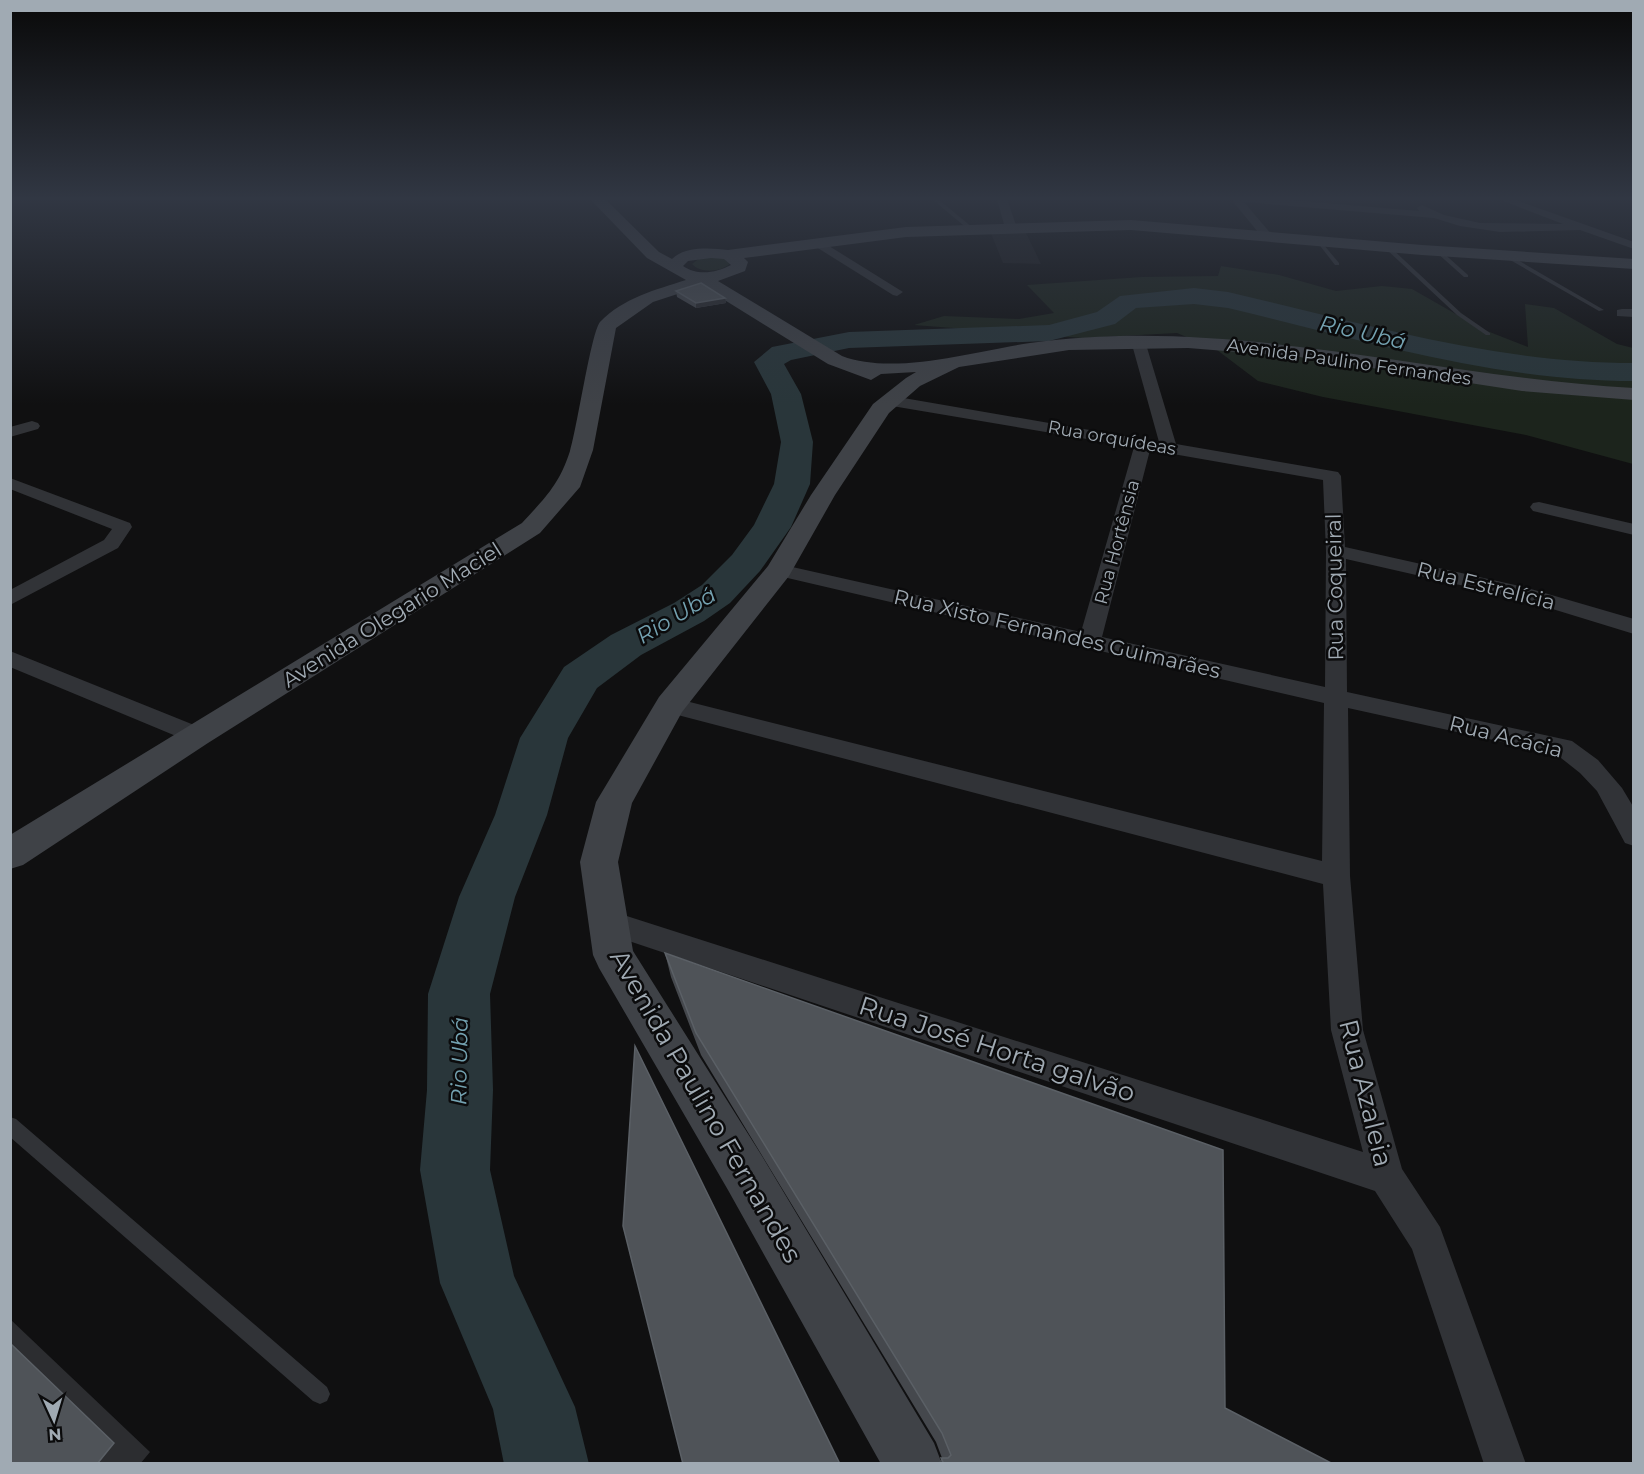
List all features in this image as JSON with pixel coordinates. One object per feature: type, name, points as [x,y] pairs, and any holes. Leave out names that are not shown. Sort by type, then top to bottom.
[{"type":"main road","points":[[663,268],[670,276],[708,279],[738,268]]},
{"type":"main road","points":[[670,276],[676,268]]},
{"type":"main road","points":[[670,276],[708,279],[843,363],[868,386],[891,401]]},
{"type":"main road","name":"Avenida Olegario Maciel","points":[[10,854],[196,735],[531,528],[568,487],[582,450],[607,326],[670,276]]},
{"type":"main road","name":"Avenida Paulino Fernandes","points":[[843,363],[892,370],[1033,349],[1138,341],[1267,347],[1576,393],[1634,394]]},
{"type":"main road","name":"Avenida Paulino Fernandes","points":[[913,1464],[745,1173],[613,955],[600,862],[614,802],[670,705],[778,570],[823,495],[891,401],[913,382],[957,360]]},
{"type":"street","points":[[857,268],[897,292]]},
{"type":"street","points":[[1138,341],[1169,448]]},
{"type":"street","name":"Rua orquídeas","points":[[891,401],[1332,476]]},
{"type":"street","points":[[10,432],[32,426]]},
{"type":"street","name":"Rua Hortênsia","points":[[1090,640],[1143,444]]},
{"type":"street","name":"Rua Coqueiral","points":[[1332,476],[1336,551],[1336,698]]},
{"type":"street","points":[[10,483],[123,527],[111,544],[10,599]]},
{"type":"street","points":[[1539,507],[1634,530]]},
{"type":"street","name":"Rua Estrelícia","points":[[1336,551],[1495,586],[1605,616],[1634,627]]},
{"type":"street","name":"Rua Xisto Fernandes Guimarães","points":[[778,570],[1336,698]]},
{"type":"street","points":[[10,658],[196,735]]},
{"type":"street","name":"Rua Acácia","points":[[1336,698],[1563,747],[1593,767],[1614,794],[1634,836]]},
{"type":"street","name":"Rua Azaleia","points":[[1336,698],[1336,876],[1347,1030],[1387,1177],[1427,1240],[1505,1464]]},
{"type":"street","points":[[670,705],[1336,876]]},
{"type":"street","name":"Rua José Horta galvão","points":[[608,922],[1387,1177]]},
{"type":"lane","points":[[1409,268],[1459,314],[1488,334]]},
{"type":"lane","points":[[1457,268],[1466,276]]},
{"type":"lane","points":[[1528,268],[1601,310]]},
{"type":"lane","points":[[10,1125],[320,1394]]},
{"type":"shaded area","points":[[698,268],[723,268],[717,270]]},
{"type":"shaded area","points":[[1220,268],[1233,268],[1279,275],[1336,291],[1382,286],[1412,289],[1482,329],[1528,347],[1525,304],[1554,308],[1617,344],[1633,348],[1633,464],[1526,435],[1323,397],[1258,381],[1217,350],[1177,333],[1082,338],[914,325],[944,316],[1019,319],[1054,313],[1027,285],[1142,277],[1218,276]]},
{"type":"building","points":[[701,283],[725,298],[696,303],[676,291]]},
{"type":"building","points":[[665,953],[1223,1150],[1225,1408],[1333,1464],[944,1464],[941,1458],[948,1458],[951,1455],[942,1433],[696,1033]]},
{"type":"building","points":[[635,1046],[840,1464],[683,1464],[623,1226]]},
{"type":"building","points":[[10,1343],[114,1443],[97,1464],[10,1464]]},
{"type":"waterway","name":"Rio Ubá","points":[[547,1464],[534,1407],[478,1283],[455,1170],[460,1090],[459,994],[487,897],[521,815],[544,738],[580,678],[626,645],[689,612],[716,594],[746,563],[772,527],[792,484],[797,442],[786,394],[768,362],[782,353],[849,340],[1049,333],[1106,318],[1129,301],[1194,296],[1228,300],[1477,359],[1584,372],[1634,372]]}]
